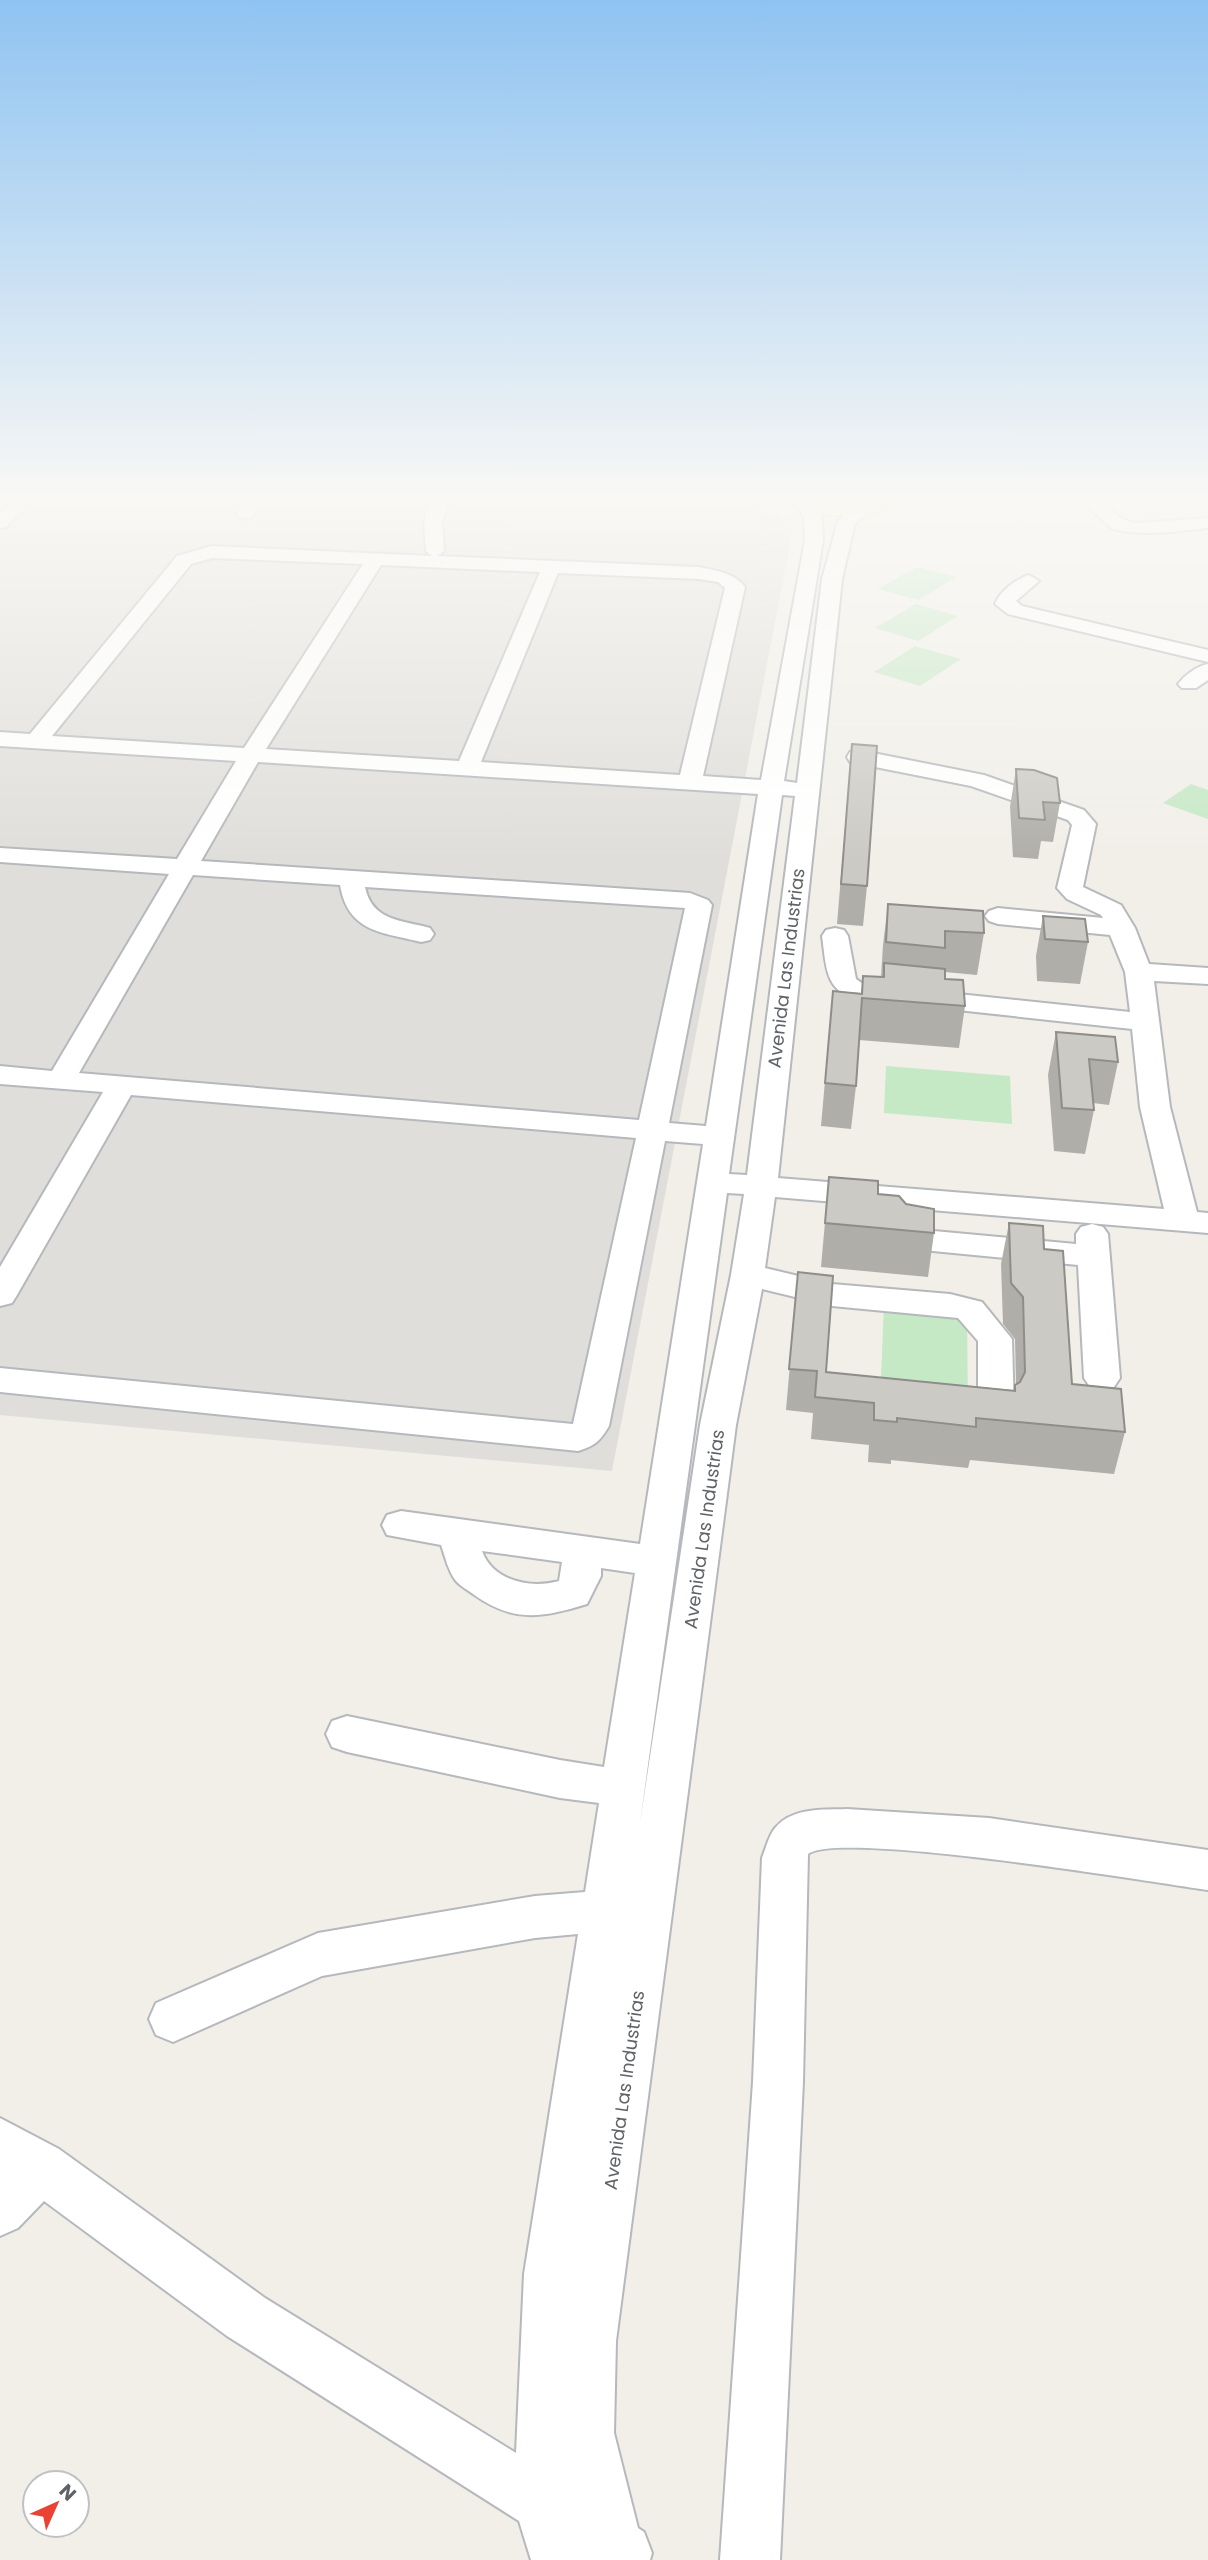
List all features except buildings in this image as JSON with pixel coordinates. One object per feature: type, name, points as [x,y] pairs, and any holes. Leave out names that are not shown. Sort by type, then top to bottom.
[{"type":"street","points":[[36,741],[134,621]]},
{"type":"street","points":[[61,1081],[183,868],[336,621]]},
{"type":"street","points":[[467,768],[528,621]]},
{"type":"street","points":[[690,783],[727,621]]},
{"type":"street","name":"Avenida Las Industrias","points":[[607,2557],[586,2433],[589,2341],[718,1425],[748,1275],[761,1186],[789,788],[806,621]]},
{"type":"street","name":"Avenida Las Industrias","points":[[542,2503],[551,2274],[712,1182],[823,621]]},
{"type":"street","points":[[1063,621],[1208,656]]},
{"type":"street","points":[[1189,684],[1208,670]]},
{"type":"street","points":[[0,739],[789,788]]},
{"type":"street","points":[[712,1182],[1196,1222],[1155,1107],[1139,972],[1112,910],[1076,894],[1070,888],[1084,824],[1076,815],[976,780],[858,757]]},
{"type":"street","points":[[0,855],[690,901],[699,905],[591,1426],[586,1434],[578,1438],[0,1380]]},
{"type":"street","points":[[351,879],[356,905],[374,921],[421,934]]},
{"type":"street","points":[[998,916],[1122,928]]},
{"type":"street","points":[[835,936],[842,982],[856,991],[1144,1022]]},
{"type":"street","points":[[1139,972],[1208,976]]},
{"type":"street","points":[[0,1075],[719,1136]]},
{"type":"street","points":[[0,1295],[121,1086]]},
{"type":"street","points":[[1090,1214],[1102,1378]]},
{"type":"street","points":[[912,1239],[1094,1256]]},
{"type":"street","points":[[748,1275],[832,1295],[950,1305],[970,1310],[995,1339],[996,1414]]},
{"type":"street","points":[[401,1525],[656,1561]]},
{"type":"street","points":[[456,1533],[470,1571],[506,1597],[544,1601],[573,1592],[581,1576],[581,1550]]},
{"type":"street","points":[[346,1734],[560,1779],[622,1788]]},
{"type":"street","points":[[750,2560],[779,2082],[784,1858],[791,1841],[804,1831],[847,1828],[989,1838],[1208,1870]]},
{"type":"street","points":[[173,2019],[318,1955],[535,1917],[604,1911]]},
{"type":"street","points":[[0,2210],[21,2155],[246,2317],[542,2503],[607,2557]]},
{"type":"shaded area","points":[[0,621],[775,621],[612,1471],[0,1415]]},
{"type":"green space","points":[[886,621],[949,621],[918,641],[875,628]]},
{"type":"green space","points":[[915,646],[961,659],[920,686],[874,672]]},
{"type":"green space","points":[[1191,784],[1208,790],[1208,819],[1163,803]]},
{"type":"green space","points":[[886,1066],[1010,1076],[1012,1124],[884,1113]]},
{"type":"green space","points":[[884,1304],[967,1312],[968,1413],[880,1404]]}]
